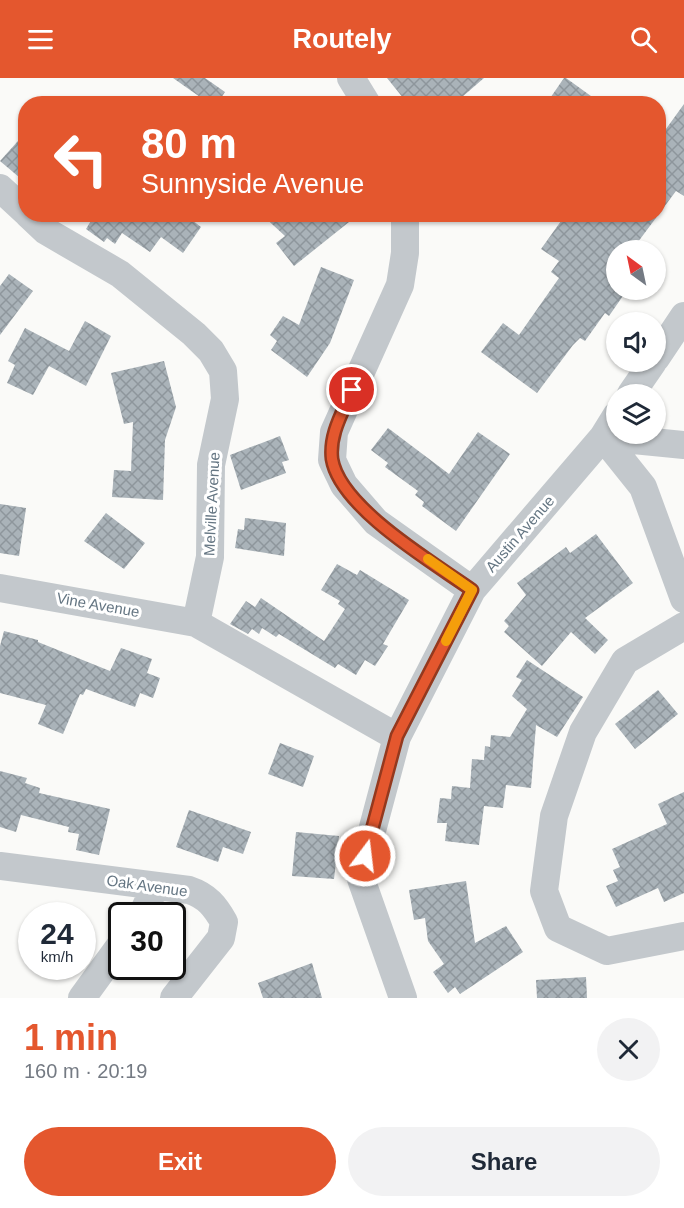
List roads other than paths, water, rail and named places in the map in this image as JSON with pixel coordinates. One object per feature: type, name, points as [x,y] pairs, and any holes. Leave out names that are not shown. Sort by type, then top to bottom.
[{"type":"street","points":[[351,78],[362,96]]},
{"type":"street","name":"Melville Avenue","points":[[0,188],[18,205]]},
{"type":"street","name":"Melville Avenue","points":[[36,222],[46,231],[120,274],[194,334],[211,351],[223,371],[225,399],[211,465],[210,557],[196,623]]},
{"type":"street","points":[[405,222],[405,254],[400,285],[334,432],[332,460],[344,485],[376,522],[472,590]]},
{"type":"street","points":[[666,342],[684,316]]},
{"type":"street","name":"Austin Avenue","points":[[402,998],[360,876],[397,736],[472,590],[606,432]]},
{"type":"street","points":[[666,441],[684,445]]},
{"type":"street","points":[[620,444],[644,487],[684,599]]},
{"type":"street","name":"Vine Avenue","points":[[0,588],[196,623]]},
{"type":"street","points":[[196,623],[397,736]]},
{"type":"street","points":[[684,626],[625,661],[583,732],[554,816],[544,891],[558,928],[607,951],[684,936]]},
{"type":"street","name":"Oak Avenue","points":[[0,866],[189,890],[204,895],[216,908],[224,922],[221,938],[174,998]]},
{"type":"street","points":[[148,902],[155,887]]},
{"type":"street","points":[[82,998],[108,962]]}]
